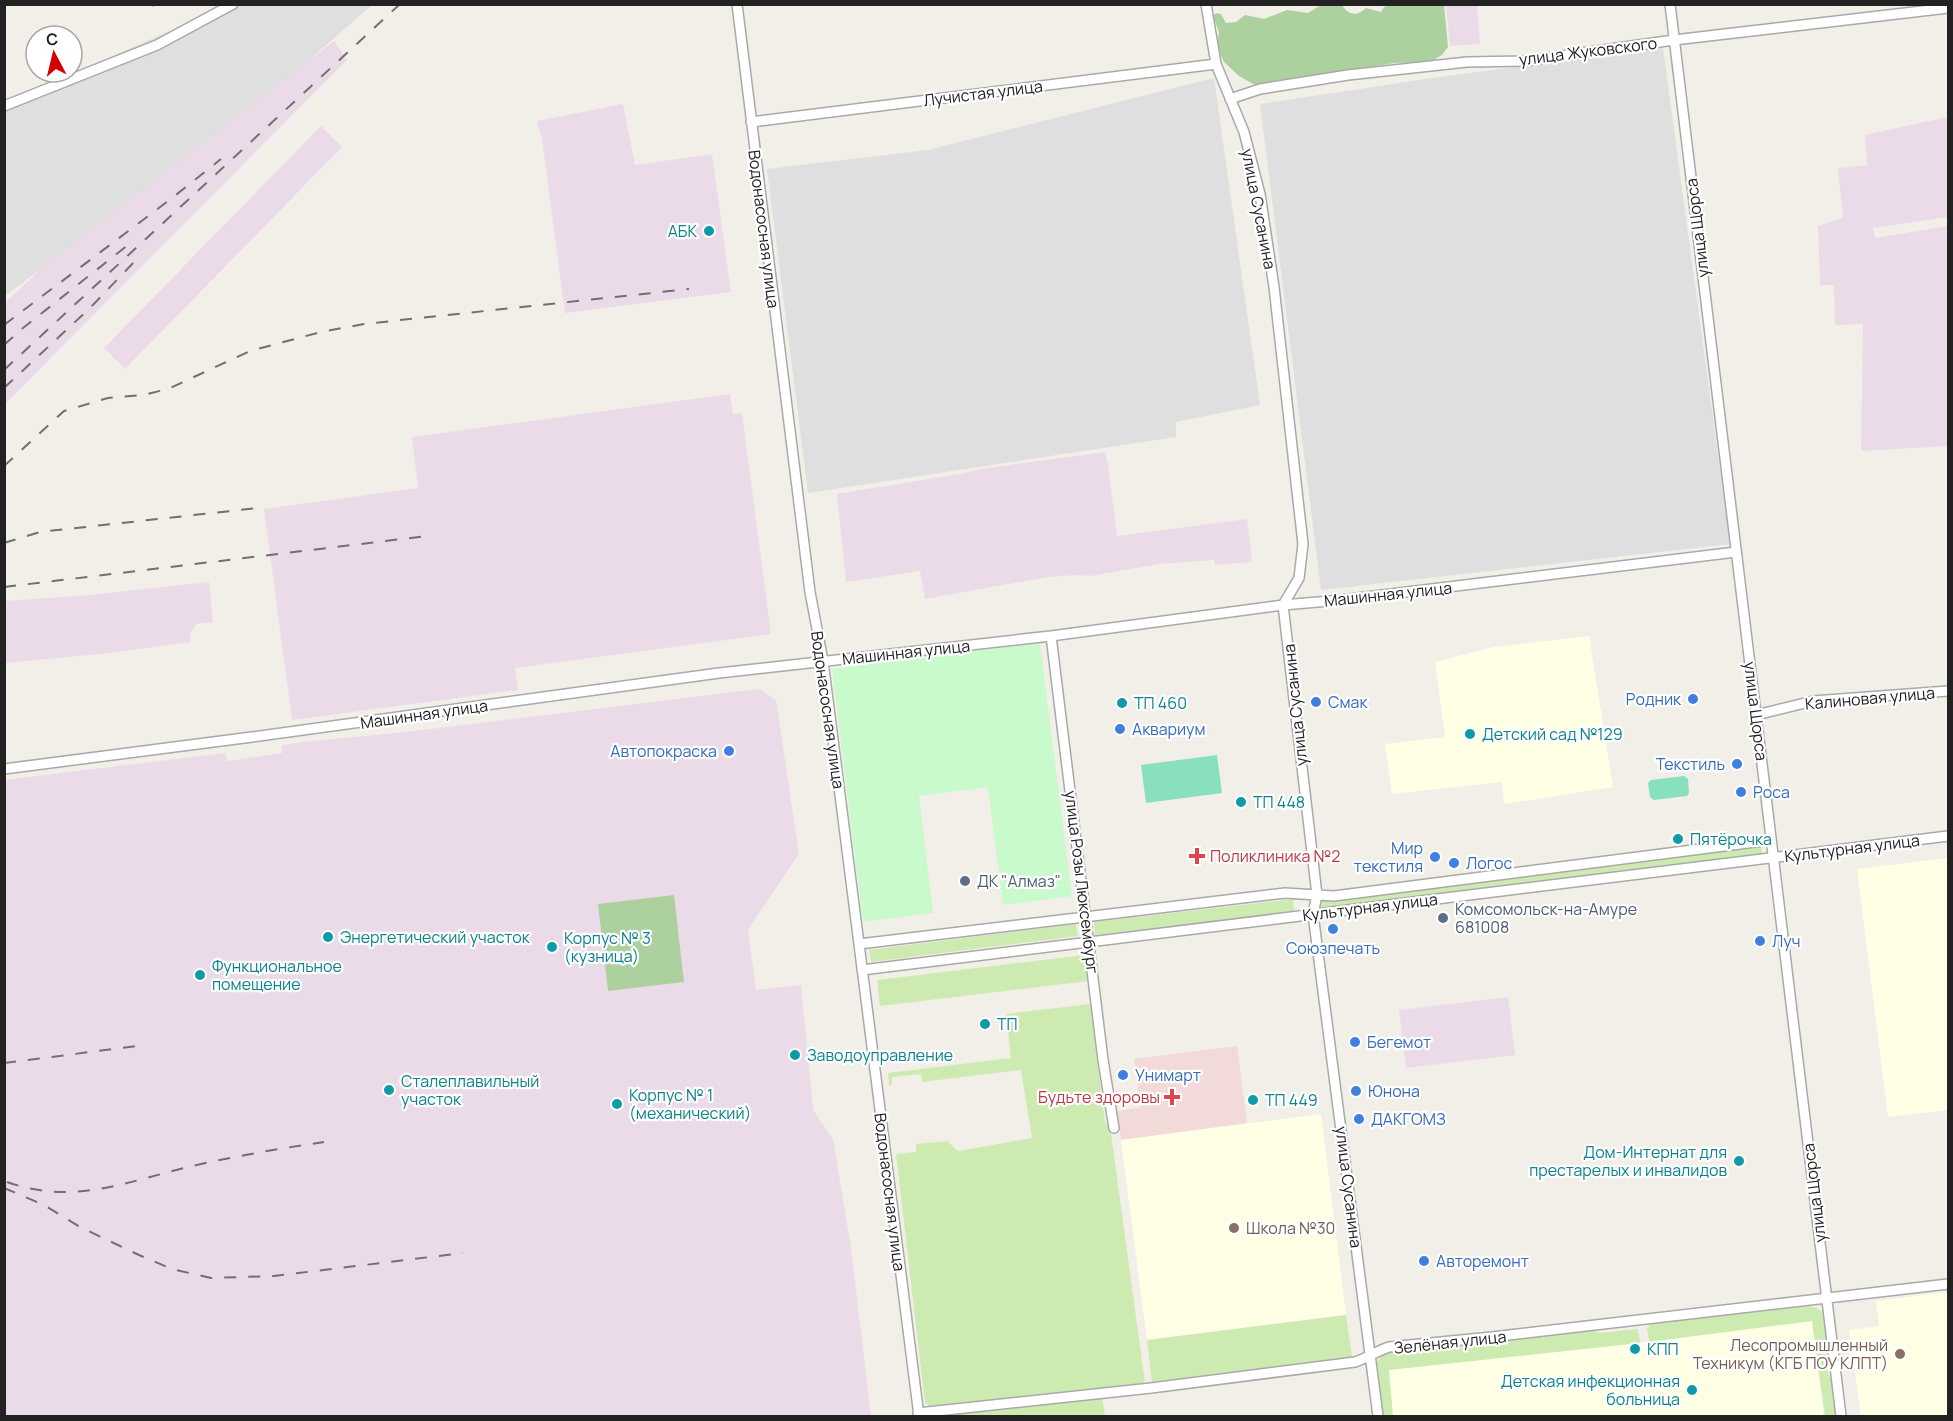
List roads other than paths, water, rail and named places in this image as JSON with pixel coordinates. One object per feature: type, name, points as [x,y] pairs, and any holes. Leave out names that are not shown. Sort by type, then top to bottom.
[{"type":"street","points":[[4,106],[157,45],[233,4]]},
{"type":"street","name":"Водонасосная улица","points":[[737,4],[810,592],[823,661],[918,1415]]},
{"type":"street","name":"улица Сусанина","points":[[1206,4],[1216,64],[1244,132],[1260,194],[1274,286],[1303,544],[1299,578],[1283,605],[1317,895],[1313,914],[1378,1416]]},
{"type":"street","name":"улица Щорса","points":[[1670,4],[1841,1416]]},
{"type":"street","name":"улица Жуковского","points":[[1230,99],[1260,88],[1348,75],[1467,62],[1525,61],[1674,40],[1948,8]]},
{"type":"street","name":"Лучистая улица","points":[[750,122],[1216,64]]},
{"type":"street","name":"Машинная улица","points":[[4,769],[708,675],[1051,636],[1283,605],[1736,552]]},
{"type":"street","name":"улица Розы Люксембург","points":[[1051,636],[1103,1060],[1114,1128]]},
{"type":"street","name":"Калиновая улица","points":[[1756,715],[1813,700],[1948,690]]},
{"type":"street","name":"Культурная улица","points":[[862,970],[1948,836]]},
{"type":"street","name":"Культурная улица","points":[[859,944],[1285,893],[1334,897],[1771,840]]},
{"type":"street","name":"Зелёная улица","points":[[918,1415],[1355,1362],[1389,1347],[1948,1284]]},
{"type":"railway","points":[[4,370],[400,4]]},
{"type":"railway","points":[[4,325],[221,159]]},
{"type":"railway","points":[[4,345],[133,241]]},
{"type":"railway","points":[[4,388],[90,308],[135,261]]},
{"type":"railway","points":[[4,466],[64,411],[108,398],[143,395],[168,389],[250,351],[321,332],[364,324],[689,289]]},
{"type":"railway","points":[[4,543],[40,532],[258,508]]},
{"type":"railway","points":[[4,587],[427,536]]},
{"type":"railway","points":[[4,1063],[137,1046]]},
{"type":"railway","points":[[7,1182],[33,1189],[58,1192],[105,1188],[216,1161],[324,1142]]},
{"type":"railway","points":[[4,1188],[44,1205],[80,1227],[139,1255],[172,1269],[211,1278],[274,1276],[463,1253]]},
{"type":"place","name":"АБК","points":[[709,231]]},
{"type":"place","name":"Родник","points":[[1693,699]]},
{"type":"place","name":"Смак","points":[[1316,702]]},
{"type":"place","name":"ТП 460","points":[[1122,703]]},
{"type":"place","name":"Аквариум","points":[[1120,729]]},
{"type":"place","name":"Детский сад №129","points":[[1470,734]]},
{"type":"place","name":"Автопокраска","points":[[729,751]]},
{"type":"place","name":"Текстиль","points":[[1737,764]]},
{"type":"place","name":"Роса","points":[[1741,792]]},
{"type":"place","name":"ТП 448","points":[[1241,802]]},
{"type":"place","name":"Пятёрочка","points":[[1678,839]]},
{"type":"place","name":"Поликлиника №2","points":[[1197,856]]},
{"type":"place","name":"Мир текстиля","points":[[1435,857]]},
{"type":"place","name":"Логос","points":[[1454,863]]},
{"type":"place","name":"ДК \"Алмаз\"","points":[[965,881]]},
{"type":"place","name":"Комсомольск-на-Амуре 681008","points":[[1443,918]]},
{"type":"place","name":"Союзпечать","points":[[1333,929]]},
{"type":"place","name":"Энергетический участок","points":[[328,937]]},
{"type":"place","name":"Луч","points":[[1760,941]]},
{"type":"place","name":"Корпус № 3 (кузница)","points":[[552,947]]},
{"type":"place","name":"Функциональное помещение","points":[[200,975]]},
{"type":"place","name":"ТП","points":[[985,1024]]},
{"type":"place","name":"Бегемот","points":[[1355,1042]]},
{"type":"place","name":"Заводоуправление","points":[[795,1055]]},
{"type":"place","name":"Унимарт","points":[[1123,1075]]},
{"type":"place","name":"Сталеплавильный участок","points":[[389,1090]]},
{"type":"place","name":"Юнона","points":[[1356,1091]]},
{"type":"place","name":"Будьте здоровы","points":[[1172,1097]]},
{"type":"place","name":"ТП 449","points":[[1253,1100]]},
{"type":"place","name":"Корпус № 1 (механический)","points":[[617,1104]]},
{"type":"place","name":"ДАКГОМЗ","points":[[1359,1119]]},
{"type":"place","name":"Дом-Интернат для престарелых и инвалидов","points":[[1739,1161]]},
{"type":"place","name":"Школа №30","points":[[1234,1228]]},
{"type":"place","name":"Авторемонт","points":[[1424,1261]]},
{"type":"place","name":"КПП","points":[[1635,1349]]},
{"type":"place","name":"Лесопромышленный Техникум (КГБ ПОУ КЛПТ)","points":[[1900,1354]]},
{"type":"place","name":"Детская инфекционная больница","points":[[1692,1390]]}]
